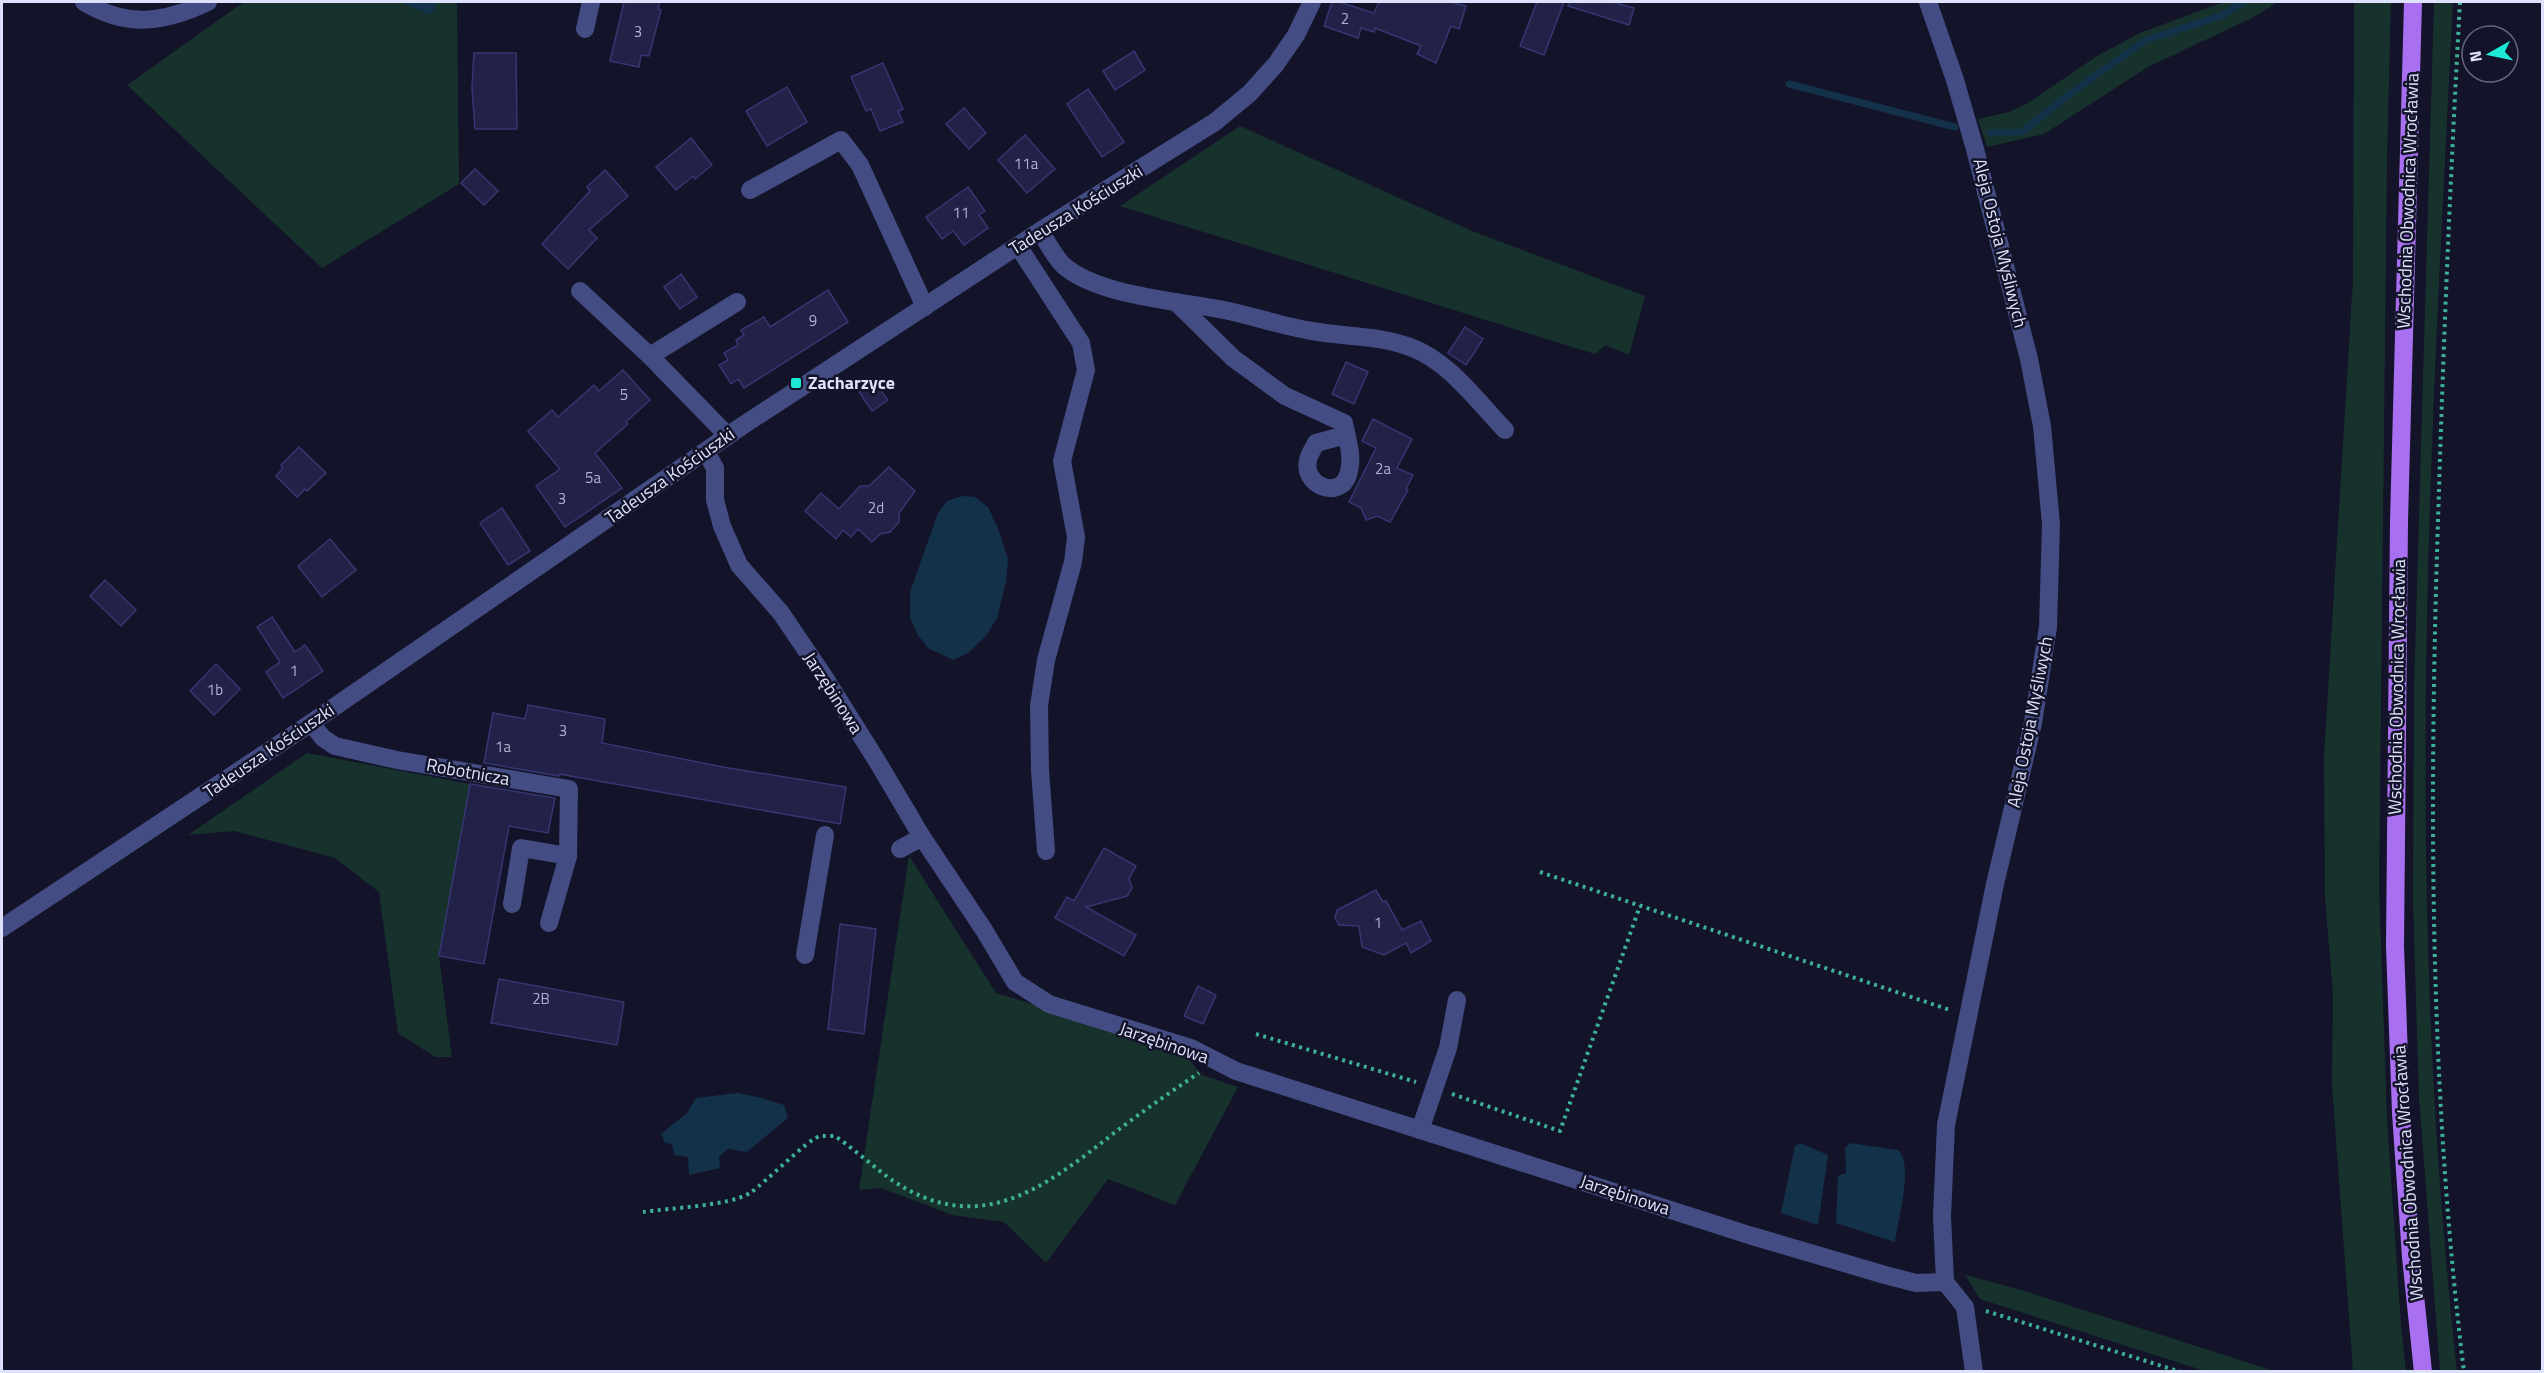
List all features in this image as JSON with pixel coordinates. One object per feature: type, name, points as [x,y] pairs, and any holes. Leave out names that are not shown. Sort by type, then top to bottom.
[{"type":"main road","name":"Wschodnia Obwodnica Wrocławia","points":[[2413,2],[2399,544],[2395,946],[2401,1113],[2411,1257],[2423,1371]]},
{"type":"street","points":[[84,2],[105,13],[143,21],[185,13],[208,2]]},
{"type":"street","points":[[585,29],[591,2]]},
{"type":"street","name":"Tadeusza Kościuszki","points":[[2,928],[311,723],[728,436],[1040,231],[1215,122],[1250,93],[1283,55],[1296,35],[1312,2]]},
{"type":"street","name":"Aleja Ostoja Myśliwych","points":[[1928,2],[1976,149],[2029,359],[2042,426],[2051,524],[2048,627],[2035,712],[1967,1017],[1946,1125],[1942,1216],[1945,1282]]},
{"type":"street","points":[[750,190],[841,140],[860,165],[925,307]]},
{"type":"street","points":[[1040,231],[1063,264],[1077,274],[1100,284],[1314,332],[1362,335],[1411,347],[1432,358],[1450,372],[1505,430]]},
{"type":"street","points":[[1018,246],[1081,343],[1086,370],[1062,461],[1076,537],[1073,562],[1046,660],[1039,706],[1040,770],[1046,851]]},
{"type":"street","points":[[580,291],[650,356],[728,436]]},
{"type":"street","points":[[650,356],[737,302]]},
{"type":"street","points":[[1176,302],[1233,358],[1285,396],[1344,423],[1346,435]]},
{"type":"street","name":"Jarzębinowa","points":[[706,452],[715,468],[715,500],[722,526],[739,565],[781,612],[1015,982],[1048,1004],[1191,1048],[1236,1071],[1752,1236],[1916,1283],[1945,1282]]},
{"type":"street","name":"Robotnicza","points":[[311,723],[323,738],[335,746],[397,760],[569,789],[568,856]]},
{"type":"street","points":[[805,956],[825,835]]},
{"type":"street","points":[[900,849],[922,837]]},
{"type":"street","points":[[512,904],[521,848],[568,856],[549,923]]},
{"type":"street","points":[[1420,1130],[1448,1048],[1457,1000]]},
{"type":"street","points":[[1945,1282],[1965,1307],[1974,1371]]},
{"type":"path","points":[[2460,2],[2446,284],[2436,563],[2433,845],[2435,958],[2448,1218],[2464,1371]]},
{"type":"path","points":[[1540,872],[1967,1017]]},
{"type":"path","points":[[1256,1034],[1435,1088],[1560,1131],[1640,906]]},
{"type":"path","points":[[643,1212],[720,1202],[748,1194],[819,1136],[835,1136],[893,1181],[925,1200],[955,1207],[978,1206],[1017,1197],[1058,1176],[1161,1097],[1217,1061]]},
{"type":"path","points":[[1965,1307],[1994,1312],[2181,1371]]},
{"type":"green space","points":[[244,2],[457,2],[459,184],[322,268],[127,85]]},
{"type":"green space","points":[[2224,2],[2278,2],[2254,17],[2148,67],[2044,134],[1987,147],[1978,119],[2009,112],[2028,103],[2097,56],[2140,33]]},
{"type":"green space","points":[[2354,2],[2391,2],[2387,156],[2379,888],[2387,1119],[2406,1372],[2353,1371],[2332,1085],[2333,993],[2325,897],[2324,756],[2353,279]]},
{"type":"green space","points":[[2434,2],[2453,2],[2436,340],[2428,565],[2425,791],[2431,1021],[2437,1138],[2457,1372],[2440,1371],[2419,1097],[2413,902],[2414,689]]},
{"type":"green space","points":[[1240,126],[1472,231],[1645,296],[1629,355],[1606,345],[1595,354],[1120,206]]},
{"type":"green space","points":[[307,753],[470,784],[439,956],[452,1057],[435,1057],[398,1033],[379,892],[335,858],[235,831],[188,835]]},
{"type":"green space","points":[[909,856],[996,993],[1180,1049],[1202,1075],[1238,1087],[1175,1205],[1108,1179],[1046,1263],[1004,1222],[952,1215],[881,1188],[859,1190]]},
{"type":"green space","points":[[1965,1275],[2018,1289],[2274,1371],[2205,1371],[1980,1299]]},
{"type":"water","points":[[400,2],[436,2],[435,10],[428,14]]},
{"type":"water","points":[[962,496],[975,497],[988,507],[1008,559],[1006,582],[997,618],[986,636],[968,653],[953,660],[928,648],[917,634],[910,617],[910,592],[938,513],[947,501]]},
{"type":"water","points":[[737,1093],[784,1105],[788,1118],[747,1152],[728,1149],[719,1157],[720,1168],[689,1175],[688,1157],[674,1155],[672,1144],[665,1143],[661,1134],[687,1113],[696,1098]]},
{"type":"water","points":[[1800,1143],[1828,1155],[1818,1225],[1781,1213],[1795,1146]]},
{"type":"water","points":[[1850,1143],[1898,1150],[1903,1157],[1905,1180],[1895,1242],[1836,1223],[1838,1176],[1846,1173],[1845,1148]]},
{"type":"building","points":[[624,2],[660,2],[658,9],[661,10],[649,56],[641,55],[639,67],[610,61]]},
{"type":"building","points":[[1332,2],[1374,13],[1379,2],[1450,2],[1466,6],[1459,29],[1451,26],[1436,63],[1417,54],[1421,46],[1375,28],[1374,32],[1361,28],[1358,38],[1324,26]]},
{"type":"building","points":[[1537,2],[1564,2],[1544,55],[1520,46]]},
{"type":"building","points":[[1569,2],[1613,2],[1634,8],[1629,25],[1568,6]]},
{"type":"building","points":[[1134,51],[1145,70],[1115,90],[1103,71]]},
{"type":"building","points":[[474,53],[516,53],[517,129],[475,129],[472,87]]},
{"type":"building","points":[[883,63],[903,109],[898,111],[903,122],[880,131],[871,109],[866,111],[851,77]]},
{"type":"building","points":[[787,87],[807,122],[767,146],[746,111]]},
{"type":"building","points":[[1088,89],[1124,142],[1102,157],[1067,104]]},
{"type":"building","points":[[964,108],[986,133],[969,149],[946,124]]},
{"type":"building","points":[[1025,135],[1055,169],[1027,193],[998,160]]},
{"type":"building","points":[[691,138],[712,165],[695,179],[693,176],[676,190],[656,167]]},
{"type":"building","points":[[475,169],[498,191],[484,205],[461,183]]},
{"type":"building","points":[[605,170],[628,196],[589,230],[597,238],[568,269],[542,244],[590,191],[587,187]]},
{"type":"building","points":[[968,187],[985,211],[979,215],[988,228],[964,245],[953,231],[942,239],[926,217]]},
{"type":"building","points":[[681,274],[697,297],[680,309],[664,287]]},
{"type":"building","points":[[828,290],[848,322],[744,388],[738,379],[731,384],[719,365],[728,360],[724,353],[738,345],[736,340],[744,335],[741,330],[764,317],[770,327]]},
{"type":"building","points":[[1465,327],[1483,339],[1466,365],[1448,353]]},
{"type":"building","points":[[1346,362],[1368,372],[1354,404],[1332,394]]},
{"type":"building","points":[[623,370],[650,400],[626,422],[628,424],[595,453],[622,488],[565,527],[536,486],[560,469],[528,431],[552,410],[558,417],[594,385],[599,391]]},
{"type":"building","points":[[874,381],[888,400],[872,411],[859,392]]},
{"type":"building","points":[[1373,419],[1412,439],[1397,468],[1413,475],[1406,489],[1408,490],[1390,522],[1377,516],[1366,520],[1361,508],[1349,502],[1376,448],[1362,441]]},
{"type":"building","points":[[299,447],[326,473],[297,497],[276,476],[283,468],[281,465]]},
{"type":"building","points":[[889,467],[915,491],[899,513],[899,522],[890,532],[880,534],[872,542],[858,529],[851,537],[843,530],[836,539],[805,511],[821,493],[839,509],[860,486],[869,486]]},
{"type":"building","points":[[502,508],[530,551],[508,565],[480,523]]},
{"type":"building","points":[[330,539],[356,570],[322,597],[298,566]]},
{"type":"building","points":[[105,580],[136,610],[121,626],[90,596]]},
{"type":"building","points":[[272,617],[295,652],[305,645],[323,671],[283,698],[266,672],[280,662],[257,627]]},
{"type":"building","points":[[216,664],[240,689],[214,715],[190,691]]},
{"type":"building","points":[[528,705],[605,719],[602,743],[723,767],[846,787],[840,824],[559,774],[559,776],[484,763],[493,713],[525,719]]},
{"type":"building","points":[[470,784],[555,798],[548,833],[509,826],[484,964],[439,956]]},
{"type":"building","points":[[1104,848],[1136,866],[1129,878],[1132,888],[1127,896],[1086,907],[1136,935],[1124,956],[1055,918],[1067,897],[1074,901]]},
{"type":"building","points":[[1376,890],[1383,902],[1386,901],[1402,930],[1421,921],[1431,941],[1411,953],[1406,943],[1384,955],[1362,947],[1359,926],[1339,925],[1335,918],[1337,910]]},
{"type":"building","points":[[840,924],[876,929],[864,1034],[828,1029]]},
{"type":"building","points":[[499,979],[624,1002],[617,1045],[491,1023]]},
{"type":"building","points":[[1198,986],[1216,995],[1203,1024],[1184,1016]]},
{"type":"waterway","points":[[1990,133],[2022,132],[2067,96],[2144,41],[2223,15],[2243,2]]},
{"type":"waterway","points":[[1789,84],[1955,127]]},
{"type":"place","name":"Zacharzyce","points":[[796,383]]}]
